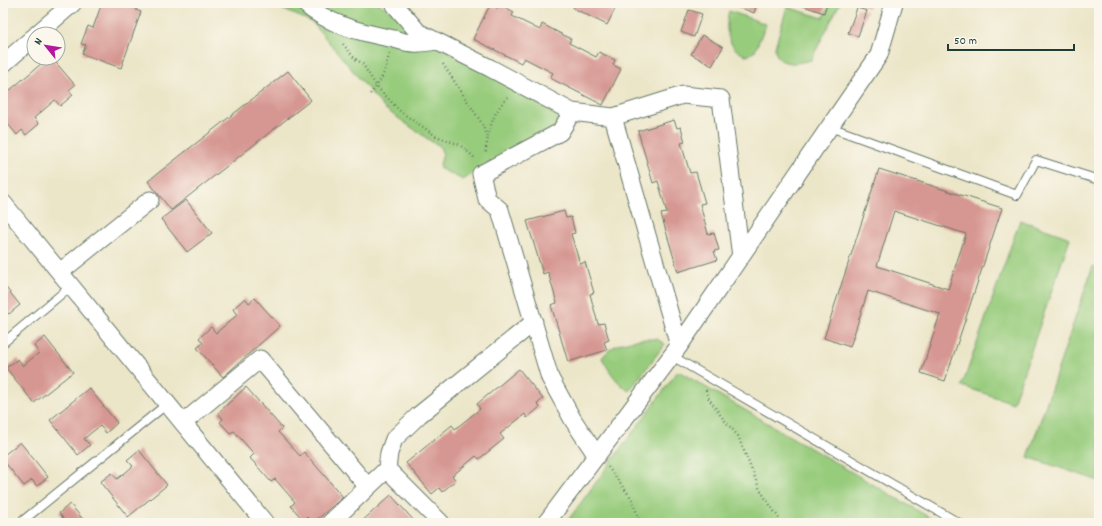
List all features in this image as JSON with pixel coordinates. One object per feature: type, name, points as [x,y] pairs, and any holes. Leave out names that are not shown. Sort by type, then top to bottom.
[{"type":"street","points":[[46,26],[73,3]]},
{"type":"street","points":[[304,3],[313,11],[350,29],[417,44],[433,41]]},
{"type":"street","points":[[396,3],[395,5],[418,32],[433,41],[523,85],[572,112],[613,117],[683,96],[721,99],[741,257]]},
{"type":"street","points":[[546,523],[675,351],[879,55],[894,3]]},
{"type":"street","points":[[3,64],[26,44]]},
{"type":"street","points":[[572,112],[560,132],[481,174],[487,199],[500,210],[550,378],[573,420],[597,456]]},
{"type":"street","points":[[613,117],[675,351]]},
{"type":"street","points":[[60,272],[150,200]]},
{"type":"street","points":[[3,203],[265,523]]},
{"type":"street","points":[[330,523],[387,469],[389,453],[394,438],[534,322]]},
{"type":"street","points":[[184,423],[260,359],[368,488]]},
{"type":"street","points":[[387,469],[441,523]]},
{"type":"lane","points":[[830,127],[1017,194],[1036,160],[1099,180]]},
{"type":"lane","points":[[3,343],[71,286]]},
{"type":"lane","points":[[675,351],[699,372],[959,523]]},
{"type":"lane","points":[[20,523],[167,404]]},
{"type":"path","points":[[339,40],[355,59],[362,63],[376,87],[392,104],[436,136],[460,146],[471,153],[477,161],[481,174]]},
{"type":"path","points":[[433,41],[481,122],[488,137]]},
{"type":"path","points":[[481,174],[491,123],[503,101],[523,85]]},
{"type":"path","points":[[699,372],[708,397],[738,436],[760,490],[782,523]]},
{"type":"path","points":[[597,456],[607,465],[632,500],[640,523]]},
{"type":"green space","points":[[268,3],[378,3],[487,73],[563,117],[556,129],[463,180],[439,168],[443,154],[439,145],[432,142],[384,108],[312,22]]},
{"type":"green space","points":[[831,3],[840,3],[811,60],[793,63],[783,61],[779,58],[775,47],[787,7],[823,18]]},
{"type":"green space","points":[[729,11],[766,24],[755,51],[748,56],[735,49],[731,44],[727,32]]},
{"type":"green space","points":[[1020,220],[1070,238],[1013,403],[962,386]]},
{"type":"green space","points":[[1093,266],[1099,268],[1099,481],[1028,457]]},
{"type":"green space","points":[[640,339],[657,339],[665,344],[629,391],[607,368],[602,358],[614,346]]},
{"type":"green space","points":[[678,371],[939,523],[566,523]]},
{"type":"building","points":[[102,3],[138,3],[136,10],[141,12],[121,68],[82,54],[86,45],[81,44],[88,26],[93,28]]},
{"type":"building","points":[[576,3],[618,3],[607,25],[573,8]]},
{"type":"building","points":[[728,3],[757,3],[754,13]]},
{"type":"building","points":[[795,3],[827,3],[824,13]]},
{"type":"building","points":[[870,3],[868,8],[858,4]]},
{"type":"building","points":[[499,4],[514,12],[512,16],[540,30],[542,24],[571,39],[569,43],[596,57],[599,52],[615,60],[613,65],[621,69],[603,105],[550,78],[553,73],[524,58],[521,63],[473,39],[490,5],[497,8]]},
{"type":"building","points":[[857,8],[867,11],[858,36],[848,33]]},
{"type":"building","points":[[689,10],[702,14],[694,37],[681,32]]},
{"type":"building","points":[[702,35],[723,47],[712,66],[691,54]]},
{"type":"building","points":[[39,66],[59,66],[75,85],[69,90],[73,95],[60,106],[55,100],[34,118],[39,124],[26,135],[22,130],[17,135],[3,118],[3,96]]},
{"type":"building","points":[[288,71],[311,100],[171,210],[148,181]]},
{"type":"building","points":[[674,120],[677,128],[681,127],[685,142],[681,143],[690,173],[696,172],[705,203],[700,204],[708,234],[714,233],[719,250],[714,251],[717,260],[678,272],[661,214],[667,213],[658,181],[653,183],[638,131]]},
{"type":"building","points":[[879,169],[1002,208],[945,381],[921,373],[940,314],[868,291],[850,347],[824,338]],"holes":[[[894,211],[966,234],[948,289],[877,266]]]},
{"type":"building","points":[[186,200],[212,233],[187,252],[161,219]]},
{"type":"building","points":[[564,211],[566,218],[571,217],[575,233],[571,234],[580,264],[585,262],[594,293],[590,294],[598,324],[604,323],[609,340],[604,342],[607,350],[568,362],[551,305],[557,303],[548,272],[543,274],[527,221]]},
{"type":"building","points":[[3,284],[20,305],[9,314],[3,309]]},
{"type":"building","points":[[245,298],[249,303],[255,298],[280,326],[223,377],[197,348],[203,343],[199,338],[211,327],[216,333],[237,315],[233,309]]},
{"type":"building","points":[[45,337],[73,372],[34,403],[6,368],[18,359],[23,366],[39,353],[34,346]]},
{"type":"building","points":[[519,369],[543,399],[537,404],[540,407],[527,418],[525,414],[500,434],[504,439],[479,459],[476,456],[452,476],[456,480],[442,492],[439,488],[432,494],[406,463],[452,425],[455,429],[480,409],[477,404]]},
{"type":"building","points":[[246,387],[282,428],[278,432],[300,456],[304,452],[343,497],[313,523],[307,517],[303,520],[291,506],[295,502],[275,479],[271,482],[250,458],[254,454],[234,431],[230,433],[220,422],[223,419],[218,413]]},
{"type":"building","points":[[89,388],[117,423],[106,433],[100,426],[92,432],[84,439],[90,445],[78,455],[50,420]]},
{"type":"building","points":[[20,442],[48,477],[37,486],[32,480],[24,486],[3,460],[3,456]]},
{"type":"building","points":[[139,450],[167,485],[128,517],[100,482],[112,473],[117,479],[125,473],[133,466],[127,460]]},
{"type":"building","points":[[391,495],[416,523],[360,523]]},
{"type":"building","points":[[70,504],[86,523],[60,523],[64,520],[59,513]]}]
